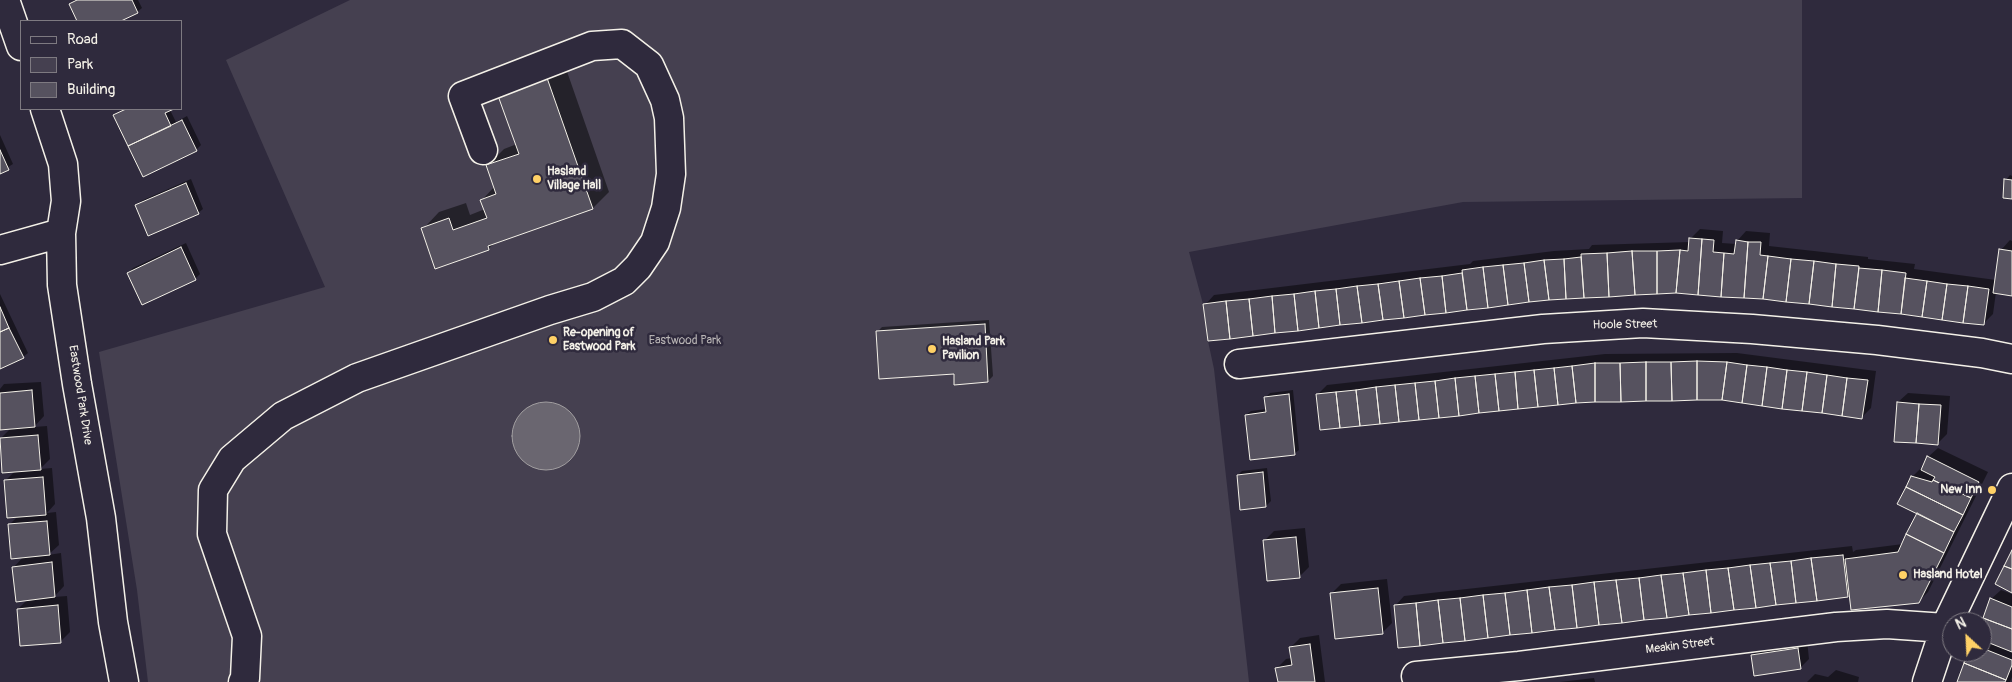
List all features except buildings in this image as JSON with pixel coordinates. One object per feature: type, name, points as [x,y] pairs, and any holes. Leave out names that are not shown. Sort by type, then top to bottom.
[{"type":"street","points":[[5,0],[20,43]]},
{"type":"street","points":[[243,682],[245,678],[247,636],[212,534],[213,490],[232,459],[283,416],[357,378],[550,310],[593,297],[624,281],[638,267],[655,242],[666,208],[671,174],[669,118],[665,100],[649,65],[622,44],[592,46],[463,96],[483,150]]},
{"type":"street","name":"Eastwood Park Drive","points":[[45,110],[63,164],[66,201],[61,233],[62,285],[77,384],[101,518],[113,622],[124,682]]},
{"type":"street","points":[[0,250],[61,233]]},
{"type":"street","name":"Hoole Street","points":[[1239,364],[1543,329],[1643,324],[1752,329],[1877,340],[1982,353],[2012,360]]},
{"type":"street","points":[[1953,612],[2012,488]]},
{"type":"street","name":"Meakin Street","points":[[1416,676],[1519,666],[1836,627],[1887,624],[1942,628]]},
{"type":"street","points":[[1927,682],[1942,637]]},
{"type":"green space","name":"Eastwood Park","points":[[350,0],[1802,0],[1802,198],[1463,202],[1189,252],[1203,304],[1214,369],[1249,682],[148,682],[137,590],[99,352],[325,287],[226,60]]},
{"type":"shaded area","points":[[546,402],[559,405],[570,412],[577,423],[580,436],[577,449],[570,460],[559,467],[546,470],[533,467],[522,460],[515,449],[512,436],[515,423],[522,412],[533,405]]},
{"type":"place","name":"Hasland Village Hall","points":[[537,179]]},
{"type":"place","name":"Re-opening of Eastwood Park","points":[[553,340]]},
{"type":"place","name":"Hasland Park Pavilion","points":[[932,349]]},
{"type":"place","name":"New Inn","points":[[1992,490]]},
{"type":"place","name":"Hasland Hotel","points":[[1903,575]]}]
